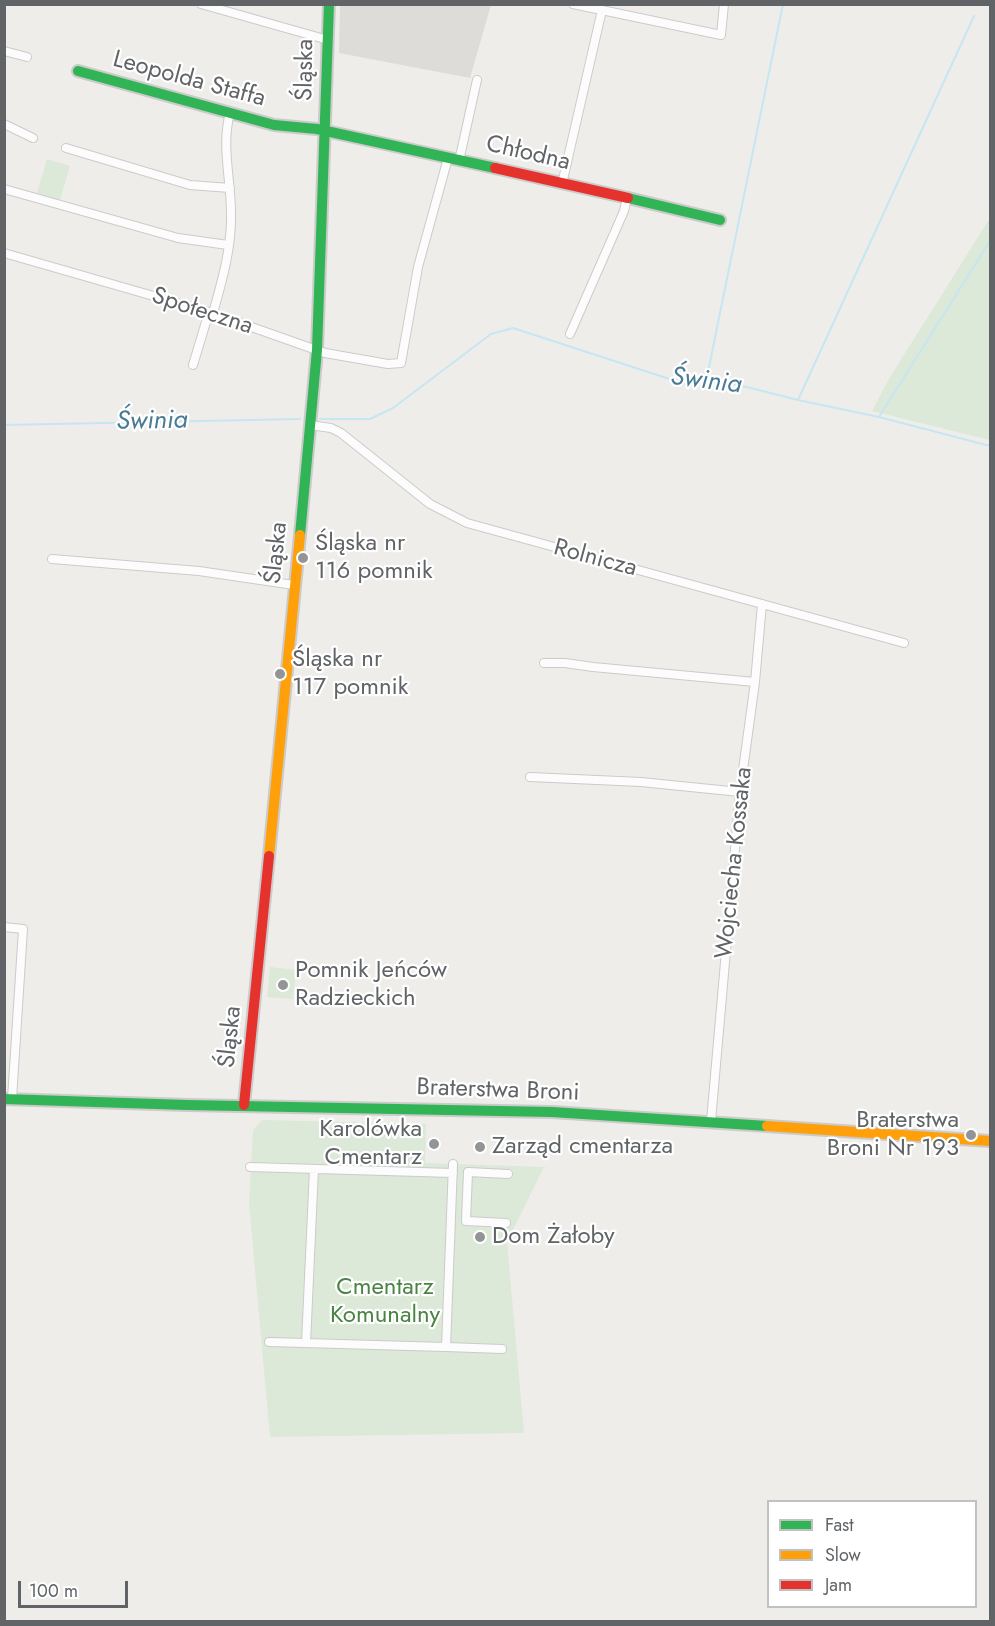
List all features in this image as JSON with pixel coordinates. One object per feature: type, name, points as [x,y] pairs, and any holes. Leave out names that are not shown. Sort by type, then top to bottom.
[{"type":"street","points":[[201,4],[219,7],[328,40]]},
{"type":"street","name":"Śląska","points":[[243,1105],[246,1100],[262,944],[316,350],[329,4]]},
{"type":"street","points":[[573,4],[722,35],[724,4]]},
{"type":"street","points":[[562,184],[602,10]]},
{"type":"street","points":[[4,51],[27,57]]},
{"type":"street","name":"Leopolda Staffa","points":[[78,71],[279,126],[326,131]]},
{"type":"street","points":[[454,159],[477,80]]},
{"type":"street","points":[[193,365],[226,264],[231,216],[226,130],[230,113]]},
{"type":"street","points":[[4,123],[33,138]]},
{"type":"street","name":"Chłodna","points":[[326,131],[720,220]]},
{"type":"street","points":[[66,148],[190,185],[230,188]]},
{"type":"street","name":"Społeczna","points":[[4,253],[211,312],[316,350],[388,364],[401,363],[418,267],[454,159]]},
{"type":"street","points":[[4,189],[178,238],[228,245]]},
{"type":"street","points":[[570,334],[624,211],[627,198]]},
{"type":"street","name":"Rolnicza","points":[[310,425],[331,428],[341,433],[430,504],[467,523],[904,643]]},
{"type":"street","points":[[52,559],[199,571],[294,585]]},
{"type":"street","name":"Wojciecha Kossaka","points":[[711,1121],[740,792],[755,682],[762,604]]},
{"type":"street","points":[[544,663],[565,663],[755,682]]},
{"type":"street","points":[[530,777],[641,782],[740,792]]},
{"type":"street","points":[[4,927],[23,929],[8,1099]]},
{"type":"street","name":"Braterstwa Broni","points":[[8,1099],[552,1112],[990,1141]]},
{"type":"street","points":[[250,1167],[453,1170],[508,1174]]},
{"type":"street","points":[[306,1343],[314,1169]]},
{"type":"street","points":[[447,1347],[453,1170]]},
{"type":"street","points":[[466,1221],[468,1172]]},
{"type":"street","points":[[451,1221],[506,1223]]},
{"type":"street","points":[[270,1342],[502,1349]]},
{"type":"shaded area","points":[[340,4],[491,5],[470,78],[339,53]]},
{"type":"green space","points":[[47,159],[70,166],[60,200],[37,193]]},
{"type":"green space","points":[[990,218],[990,440],[872,411],[890,377]]},
{"type":"green space","points":[[270,967],[296,970],[293,999],[267,997]]},
{"type":"green space","name":"Cmentarz Komunalny","points":[[262,1120],[426,1124],[425,1163],[544,1167],[507,1242],[524,1433],[270,1437],[249,1204],[253,1130]]},
{"type":"waterway","points":[[703,376],[709,367],[783,4]]},
{"type":"waterway","points":[[798,400],[974,16]]},
{"type":"waterway","name":"Świnia","points":[[320,419],[370,419],[393,408],[491,334],[513,328],[688,385],[703,376],[798,400],[879,417],[990,241]]},
{"type":"waterway","points":[[879,417],[990,446]]},
{"type":"waterway","name":"Świnia","points":[[4,425],[300,419]]},
{"type":"traffic: fast","points":[[300,535],[317,350],[329,4]]},
{"type":"traffic: fast","points":[[78,71],[274,125],[317,129],[495,168]]},
{"type":"traffic: fast","points":[[628,198],[720,220]]},
{"type":"traffic: fast","points":[[4,1099],[552,1112],[767,1126]]},
{"type":"traffic: slow","points":[[269,856],[300,535]]},
{"type":"traffic: slow","points":[[767,1126],[990,1141]]},
{"type":"traffic: jam","points":[[495,168],[628,198]]},
{"type":"traffic: jam","points":[[244,1105],[269,856]]},
{"type":"place","name":"Śląska nr 116 pomnik","points":[[303,558]]},
{"type":"place","name":"Śląska nr 117 pomnik","points":[[280,674]]},
{"type":"place","name":"Pomnik Jeńców Radzieckich","points":[[283,985]]},
{"type":"place","name":"Braterstwa Broni Nr 193","points":[[971,1135]]},
{"type":"place","name":"Karolówka Cmentarz","points":[[434,1144]]},
{"type":"place","name":"Zarząd cmentarza","points":[[480,1147]]},
{"type":"place","name":"Dom Żałoby","points":[[480,1237]]}]
